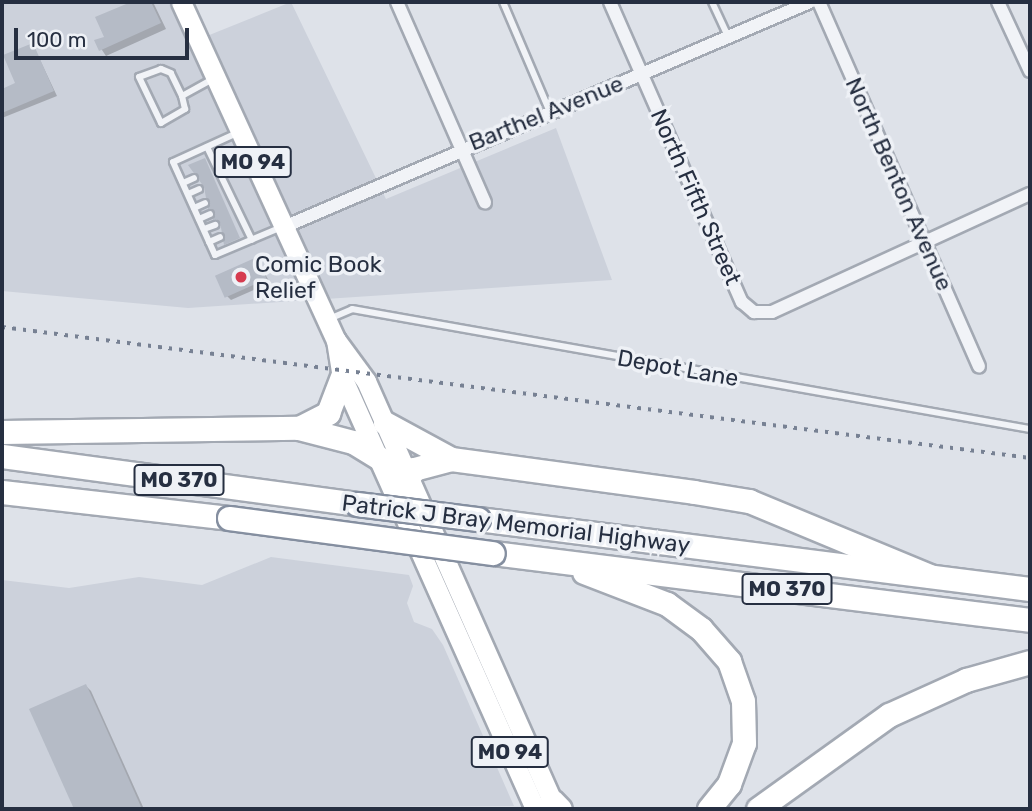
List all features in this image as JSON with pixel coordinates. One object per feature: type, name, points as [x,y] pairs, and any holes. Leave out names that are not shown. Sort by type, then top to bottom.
[{"type":"highway","points":[[299,428],[328,413],[342,377]]},
{"type":"highway","points":[[385,423],[451,459]]},
{"type":"highway","points":[[2,432],[299,428],[341,437],[379,456],[401,485],[430,461],[451,459],[749,501],[930,576]]},
{"type":"highway","name":"Patrick J Bray Memorial Highway","points":[[2,456],[1030,589]]},
{"type":"highway","name":"Patrick J Bray Memorial Highway","points":[[2,492],[229,518],[1030,620]]},
{"type":"highway","points":[[545,558],[667,604],[701,629],[729,661],[743,701],[744,743],[729,784],[709,809]]},
{"type":"highway","points":[[758,809],[889,715],[954,685],[1030,662]]},
{"type":"main road","name":"MO 94","points":[[181,2],[336,340],[342,377],[379,456]]},
{"type":"main road","name":"MO 94","points":[[336,340],[356,361],[385,423],[401,485],[551,807]]},
{"type":"street","points":[[397,2],[485,202]]},
{"type":"street","name":"North Fifth Street","points":[[610,2],[742,302],[754,312],[772,312],[927,246]]},
{"type":"street","name":"Barthel Avenue","points":[[284,226],[460,148],[729,39],[810,2]]},
{"type":"street","name":"North Benton Avenue","points":[[819,2],[979,366]]},
{"type":"street","points":[[998,2],[1030,71]]},
{"type":"street","points":[[927,246],[1030,194]]},
{"type":"lane","points":[[503,2],[550,112]]},
{"type":"lane","points":[[712,2],[729,39]]},
{"type":"lane","points":[[161,69],[171,73],[182,96],[184,109],[160,123],[137,82],[161,69]]},
{"type":"lane","points":[[182,96],[215,78]]},
{"type":"lane","points":[[239,132],[173,162],[215,256],[284,226]]},
{"type":"lane","points":[[207,147],[219,180],[228,192],[252,240]]},
{"type":"lane","points":[[183,183],[194,178]]},
{"type":"lane","points":[[188,194],[199,189]]},
{"type":"lane","points":[[221,195],[228,192]]},
{"type":"lane","points":[[194,208],[205,203]]},
{"type":"lane","points":[[226,207],[234,203]]},
{"type":"lane","points":[[199,219],[210,214]]},
{"type":"lane","points":[[231,217],[239,214]]},
{"type":"lane","points":[[204,229],[215,225]]},
{"type":"lane","points":[[236,230],[245,226]]},
{"type":"lane","points":[[209,242],[220,237]]},
{"type":"lane","name":"Depot Lane","points":[[327,320],[352,309],[1030,429]]},
{"type":"shaded area","points":[[2,2],[173,2],[192,42],[291,2],[386,199],[556,128],[612,280],[188,308],[2,291]]},
{"type":"shaded area","points":[[271,557],[409,575],[413,586],[407,603],[414,622],[432,629],[443,645],[514,806],[2,809],[2,580],[69,588],[139,577],[202,585]]},
{"type":"building","points":[[131,2],[151,2],[161,23],[99,51],[94,40],[104,37],[95,17]]},
{"type":"building","points":[[33,43],[54,91],[2,113],[2,89],[15,83],[3,55]]},
{"type":"building","points":[[205,158],[240,238],[224,245],[220,222],[213,220],[215,212],[208,209],[204,187],[188,165]]},
{"type":"building","name":"Comic Book Relief","points":[[257,257],[267,279],[225,298],[215,276]]},
{"type":"building","points":[[86,684],[142,809],[74,809],[29,709]]},
{"type":"railway","points":[[2,327],[1030,458]]},
{"type":"place","name":"Comic Book Relief","points":[[241,277]]}]
